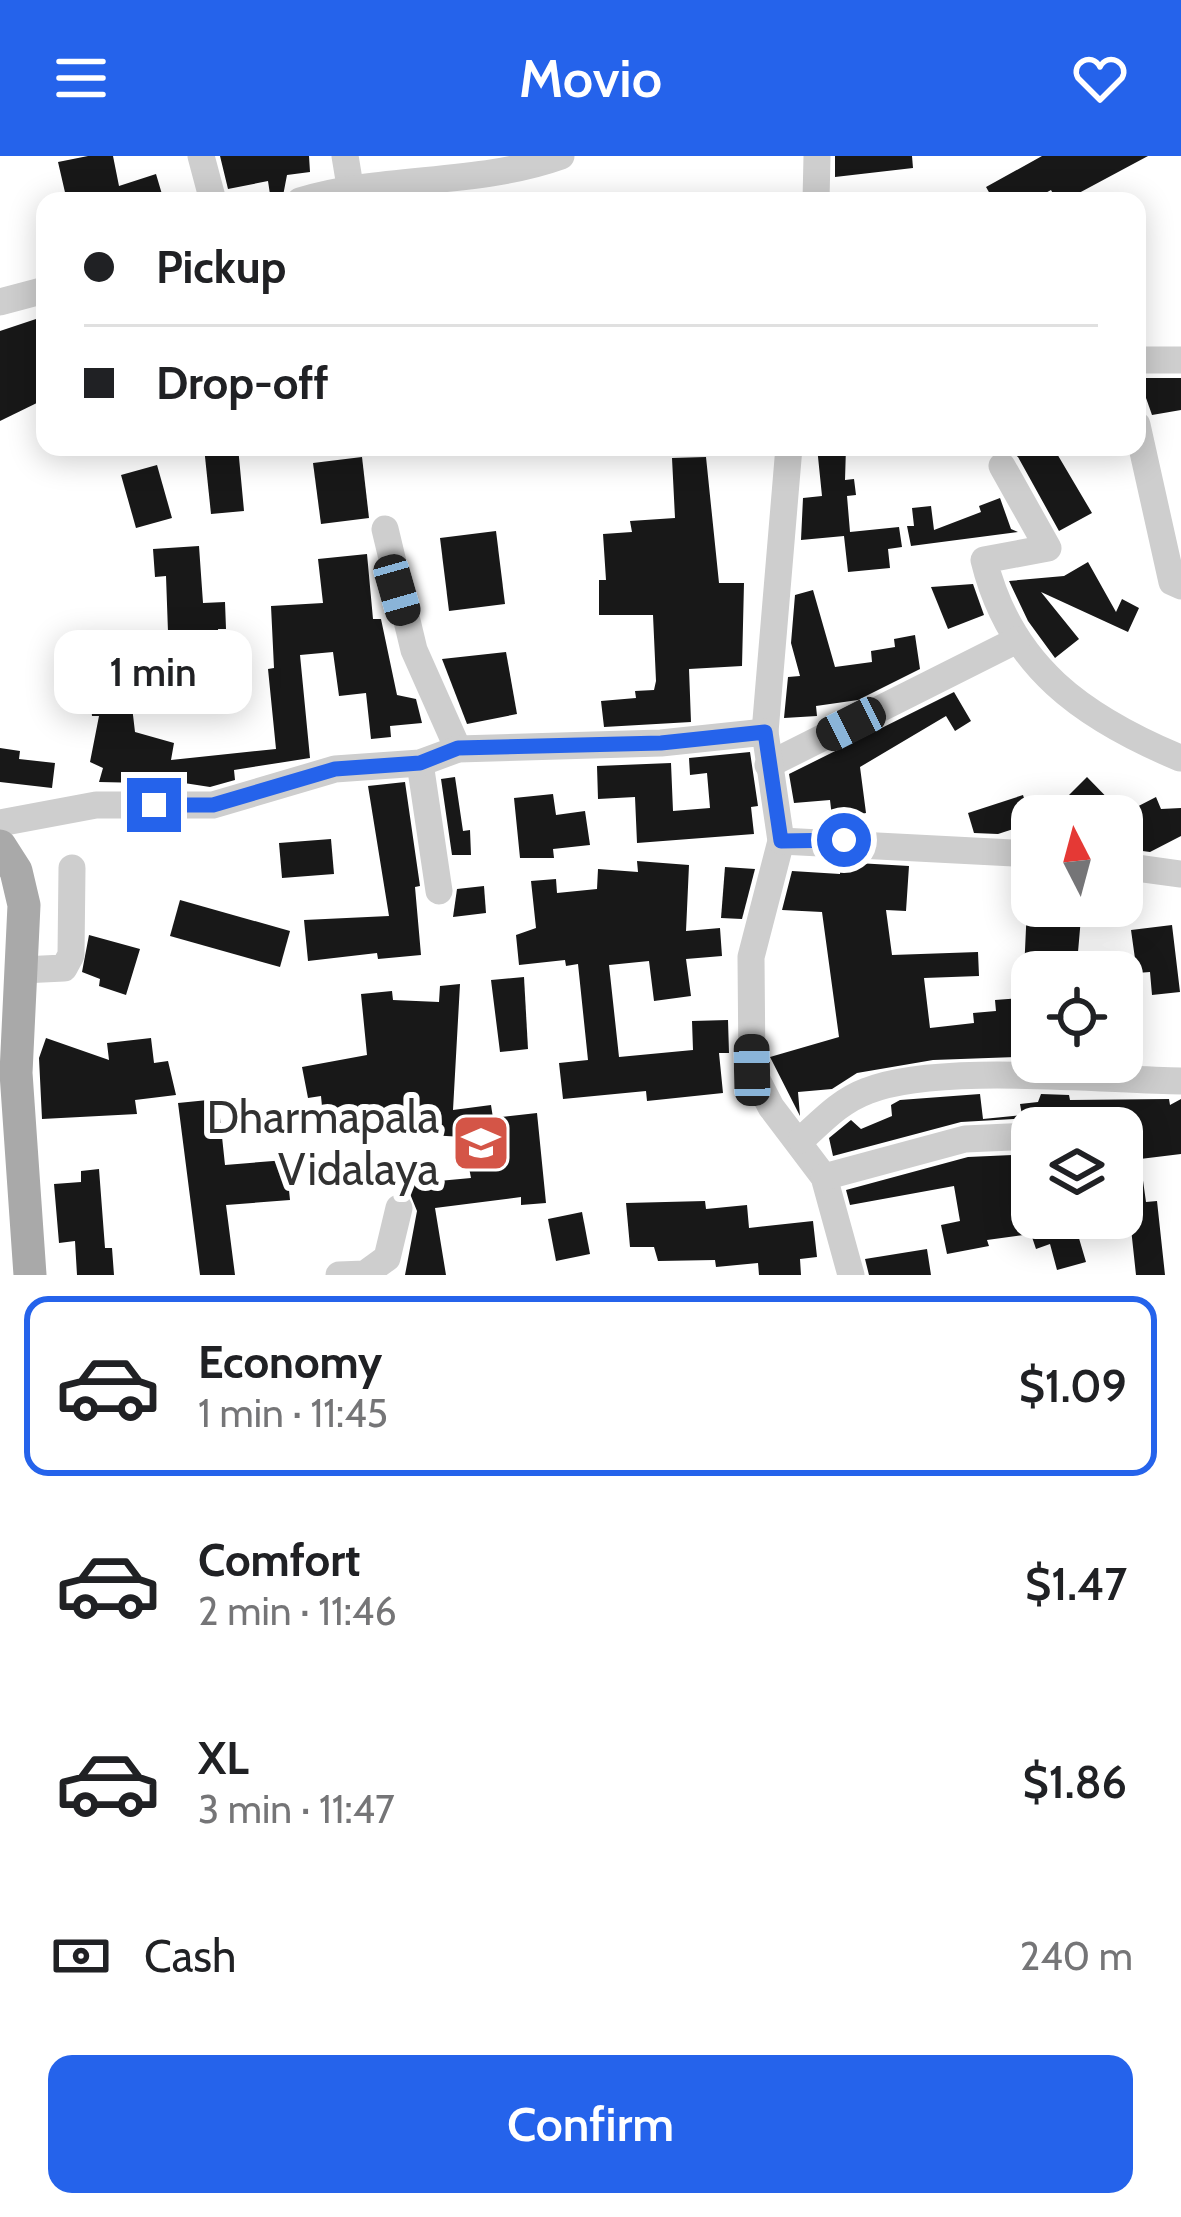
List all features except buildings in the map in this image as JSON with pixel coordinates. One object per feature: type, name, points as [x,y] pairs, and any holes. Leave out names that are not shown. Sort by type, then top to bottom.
[{"type":"main road","points":[[0,846],[22,887],[16,1091],[30,1275]]},
{"type":"street","points":[[201,156],[211,192]]},
{"type":"street","points":[[345,156],[350,186]]},
{"type":"street","points":[[330,192],[561,156]]},
{"type":"street","points":[[816,192],[817,156]]},
{"type":"street","points":[[1,297],[36,291]]},
{"type":"street","points":[[1146,360],[1181,360]]},
{"type":"street","points":[[788,456],[765,732],[781,841],[751,957],[752,1070],[771,1107],[801,1140],[824,1177],[851,1275]]},
{"type":"street","points":[[1144,456],[1172,582],[1181,586]]},
{"type":"street","points":[[1001,466],[1048,548],[984,560],[1017,640],[1034,665],[1079,708],[1122,734],[1180,758]]},
{"type":"street","points":[[385,529],[414,650],[458,748]]},
{"type":"street","points":[[768,765],[1017,640]]},
{"type":"street","points":[[0,823],[96,805],[213,805],[335,769],[420,763],[458,748],[661,743],[765,732]]},
{"type":"street","points":[[420,763],[439,891]]},
{"type":"street","points":[[781,841],[844,840],[1011,852]]},
{"type":"street","points":[[22,970],[50,973],[64,968],[71,955],[72,868]]},
{"type":"street","points":[[1143,869],[1181,874]]},
{"type":"street","points":[[801,1140],[837,1106],[870,1089],[912,1082],[1009,1077],[1181,1081]]},
{"type":"street","points":[[824,1177],[965,1139],[1011,1137]]},
{"type":"street","points":[[339,1275],[365,1274],[387,1258],[399,1208]]},
{"type":"place","name":"Dharmapala Vidalaya","points":[[481,1143]]},
{"type":"route","points":[[154,805],[213,805],[335,769],[420,763],[458,748],[661,743],[765,732],[781,841],[844,840]]}]
